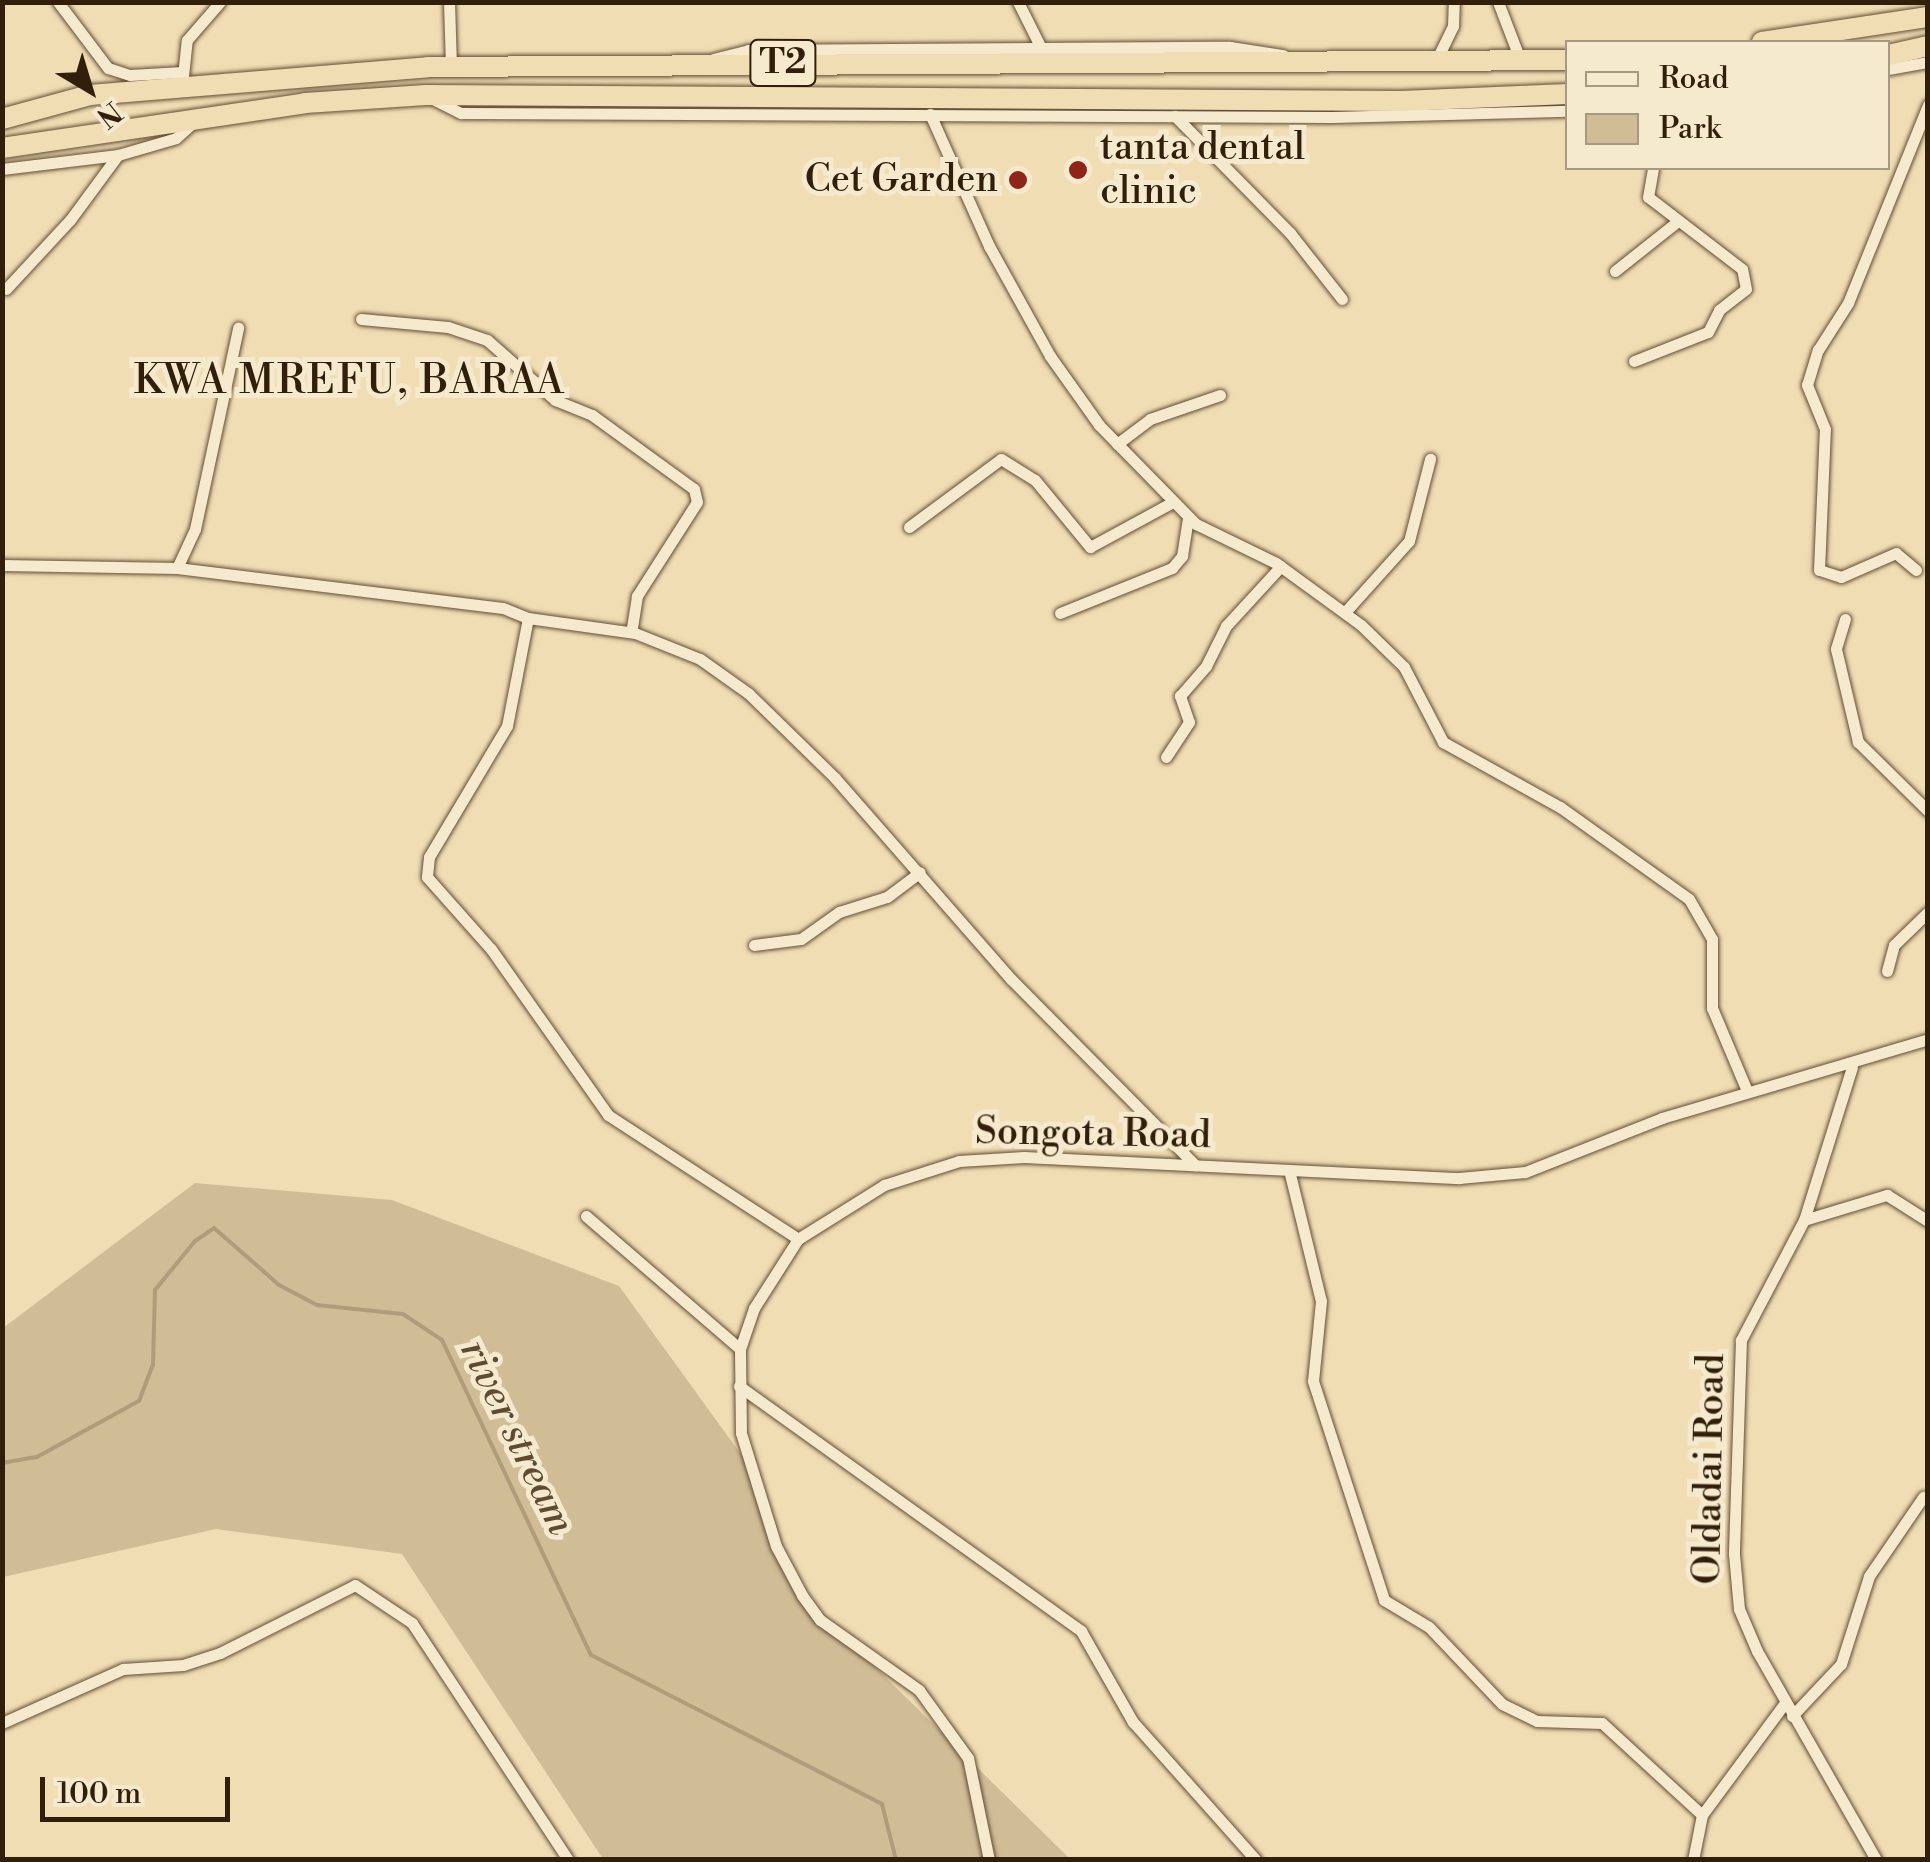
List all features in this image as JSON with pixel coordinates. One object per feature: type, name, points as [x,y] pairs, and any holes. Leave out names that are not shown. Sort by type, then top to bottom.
[{"type":"highway","points":[[1775,40],[1928,17]]},
{"type":"highway","points":[[1890,55],[1928,46]]},
{"type":"highway","name":"T2","points":[[2,119],[90,95],[184,81],[451,66],[1565,60]]},
{"type":"highway","points":[[696,97],[698,63]]},
{"type":"highway","points":[[600,98],[603,64]]},
{"type":"highway","name":"T2","points":[[2,148],[198,118],[426,95],[1402,101],[1565,94]]},
{"type":"street","points":[[58,2],[108,68],[130,75],[184,81],[188,40],[220,2]]},
{"type":"street","points":[[449,2],[451,66]]},
{"type":"street","points":[[1018,2],[1042,50]]},
{"type":"street","points":[[1498,2],[1521,62]]},
{"type":"street","points":[[1434,63],[1460,4]]},
{"type":"street","points":[[698,63],[748,50],[1230,46],[1311,63]]},
{"type":"street","points":[[1890,69],[1928,62]]},
{"type":"street","points":[[426,95],[462,113],[1175,116],[1565,110]]},
{"type":"street","points":[[1916,570],[1896,554],[1841,577],[1820,570],[1825,429],[1807,385],[1923,136],[1928,105]]},
{"type":"street","points":[[930,114],[988,246],[1050,356],[1117,444],[1173,502],[1188,517],[1282,566],[1346,612],[1404,667],[1443,742],[1560,807],[1689,899],[1712,939],[1712,1008],[1747,1091]]},
{"type":"street","points":[[1175,116],[1290,233],[1342,298]]},
{"type":"street","points":[[2,169],[118,155],[176,138],[198,118]]},
{"type":"street","points":[[6,289],[70,220],[118,155]]},
{"type":"street","points":[[1634,362],[1708,332],[1719,310],[1746,289],[1742,269],[1648,197],[1653,170]]},
{"type":"street","points":[[1614,271],[1678,222]]},
{"type":"street","points":[[361,319],[448,327],[487,340],[555,400],[592,415],[694,488],[697,502],[638,596],[632,632]]},
{"type":"street","points":[[177,568],[195,528],[238,328]]},
{"type":"street","points":[[1117,444],[1150,420],[1220,395]]},
{"type":"street","points":[[909,526],[1001,459],[1036,480],[1090,547],[1173,502]]},
{"type":"street","points":[[1346,612],[1410,541],[1430,459]]},
{"type":"street","points":[[1060,614],[1172,568],[1182,556],[1188,517]]},
{"type":"street","points":[[2,566],[177,568],[504,608],[528,618],[632,632],[700,659],[749,694],[920,872],[1011,979],[1196,1165]]},
{"type":"street","points":[[1166,758],[1189,722],[1180,696],[1206,666],[1226,626],[1282,566]]},
{"type":"street","points":[[528,618],[506,726],[428,857],[427,877],[491,949],[598,1105],[798,1239]]},
{"type":"street","points":[[1844,619],[1836,649],[1858,742],[1928,811]]},
{"type":"street","points":[[754,945],[801,939],[839,912],[887,897],[920,872]]},
{"type":"street","points":[[1887,971],[1894,946],[1928,912]]},
{"type":"street","name":"Songota Road","points":[[989,1860],[968,1758],[943,1716],[920,1690],[820,1620],[776,1546],[742,1433],[740,1348],[754,1308],[798,1239],[884,1185],[960,1160],[1024,1157],[1460,1178],[1525,1172],[1747,1091],[1852,1066],[1928,1039]]},
{"type":"street","name":"Oldadai Road","points":[[1852,1066],[1804,1220],[1740,1340],[1735,1401],[1739,1608],[1784,1704],[1876,1860]]},
{"type":"street","points":[[1288,1170],[1322,1301],[1313,1382],[1384,1600],[1429,1627],[1502,1704],[1537,1721],[1602,1723],[1702,1815]]},
{"type":"street","points":[[1804,1220],[1886,1195],[1928,1221]]},
{"type":"street","points":[[586,1216],[740,1348]]},
{"type":"street","points":[[739,1386],[1081,1631],[1133,1722],[1256,1860]]},
{"type":"street","points":[[1792,1716],[1841,1664],[1869,1576],[1923,1497]]},
{"type":"street","points":[[2,1723],[123,1669],[183,1665],[220,1654],[355,1584],[412,1623],[568,1860]]},
{"type":"street","points":[[1693,1860],[1702,1815],[1784,1704]]},
{"type":"green space","points":[[195,1183],[392,1200],[619,1286],[753,1471],[802,1595],[1070,1859],[603,1859],[402,1554],[216,1529],[3,1577],[3,1328]]},
{"type":"waterway","name":"river stream","points":[[2,1463],[37,1457],[139,1401],[153,1365],[155,1290],[195,1241],[214,1228],[279,1285],[317,1305],[403,1314],[442,1340],[591,1655],[882,1804],[896,1860]]},
{"type":"place","name":"tanta dental clinic","points":[[1078,170]]},
{"type":"place","name":"Cet Garden","points":[[1018,180]]},
{"type":"district","name":"KWA MREFU, BARAA","points":[[350,381]]}]
